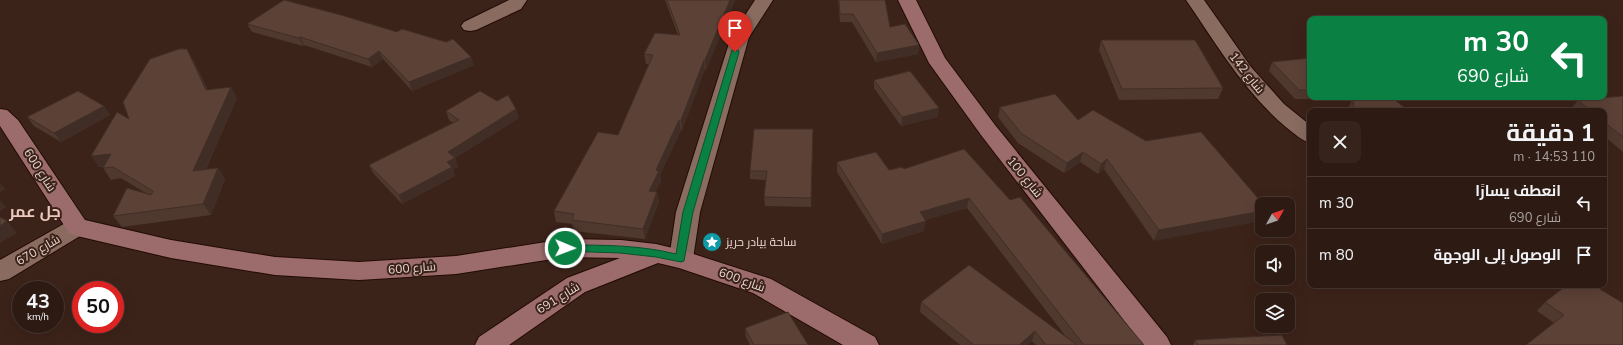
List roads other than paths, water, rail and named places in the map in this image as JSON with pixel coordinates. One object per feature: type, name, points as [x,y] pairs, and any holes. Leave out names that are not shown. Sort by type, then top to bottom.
[{"type":"main road","name":"شارع 100","points":[[907,0],[936,59],[988,130],[1158,345]]},
{"type":"main road","name":"شارع 600","points":[[0,115],[11,125],[77,227],[171,249],[275,266],[360,271],[456,265],[565,248],[620,249],[656,253],[681,258],[762,286],[866,345]]},
{"type":"main road","name":"شارع 691","points":[[488,345],[576,285],[656,253]]},
{"type":"street","points":[[470,26],[514,5],[518,0]]},
{"type":"street","points":[[681,258],[688,212],[740,37],[764,0]]},
{"type":"street","name":"شارع 142","points":[[1195,0],[1244,71],[1277,109],[1307,134]]},
{"type":"street","name":"شارع 670","points":[[0,272],[77,227]]},
{"type":"place","name":"ساحة بيادر حريز","points":[[712,242]]},
{"type":"district","name":"جل عمر","points":[[35,211]]}]
